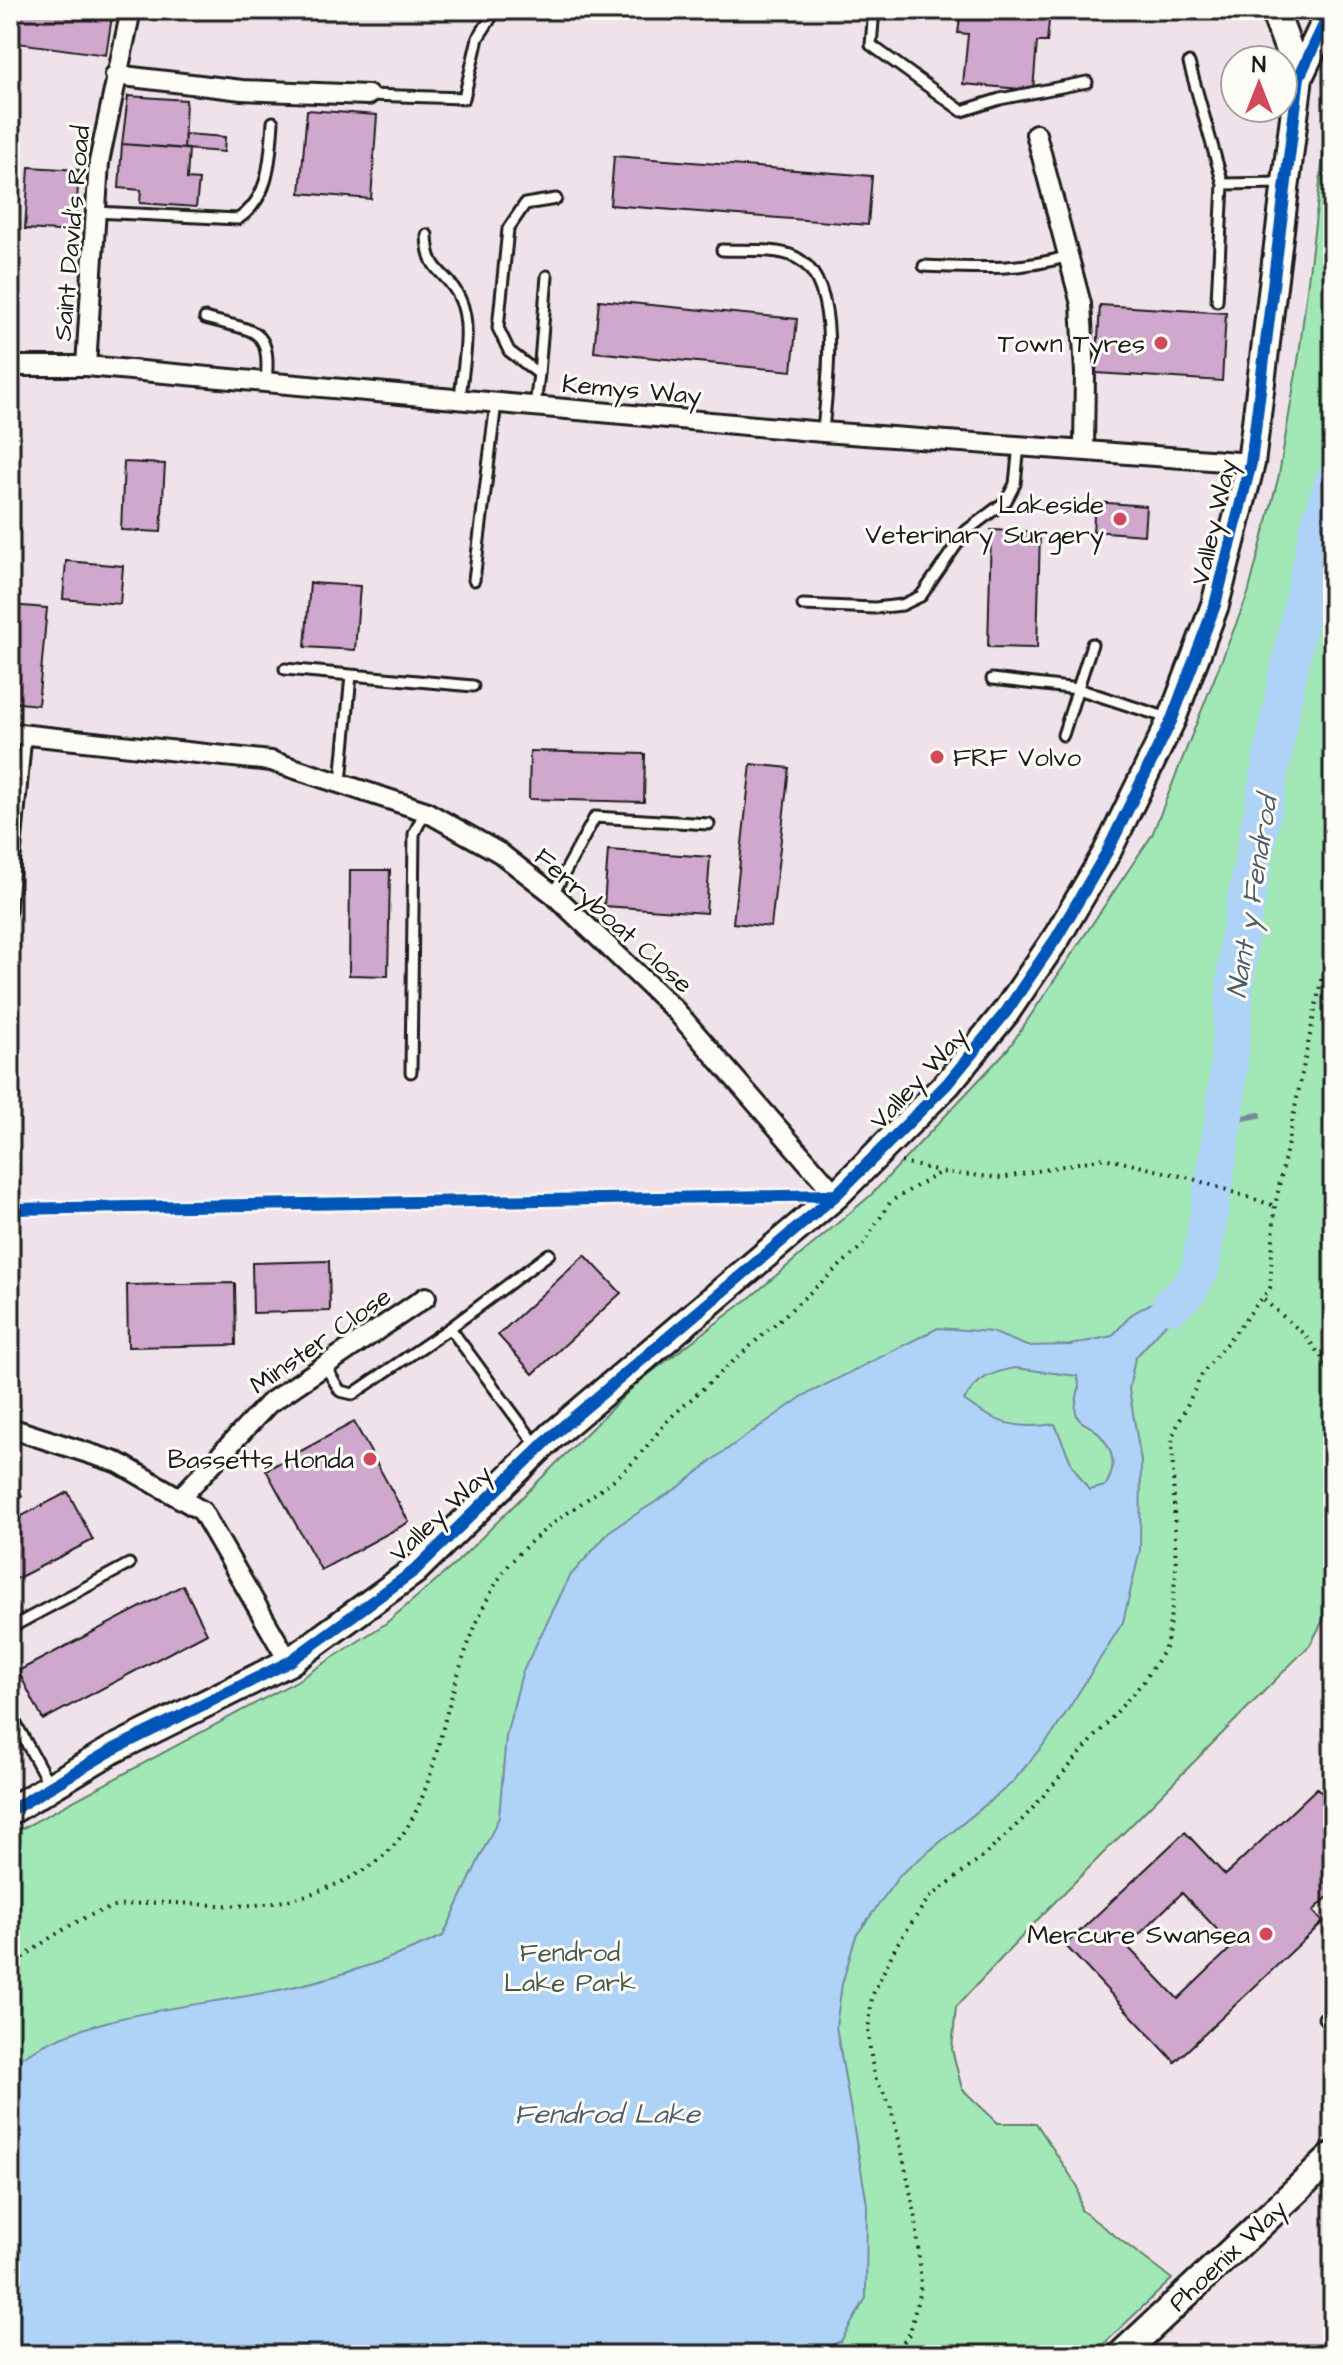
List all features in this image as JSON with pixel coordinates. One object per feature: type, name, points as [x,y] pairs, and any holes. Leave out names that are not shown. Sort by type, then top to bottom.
[{"type":"street","name":"Saint David's Road","points":[[86,366],[99,162],[131,10]]},
{"type":"street","name":"Valley Way","points":[[1274,10],[1287,44]]},
{"type":"street","name":"Valley Way","points":[[1299,77],[1331,10]]},
{"type":"street","points":[[115,75],[242,90],[368,95]]},
{"type":"street","name":"Valley Way","points":[[10,1811],[112,1750],[289,1662],[414,1571],[539,1448],[836,1195],[947,1084],[1006,1012],[1049,949],[1107,852],[1172,719],[1215,605],[1251,463],[1294,124]]},
{"type":"street","points":[[1036,134],[1081,304],[1085,373],[1084,449]]},
{"type":"street","name":"Kemys Way","points":[[10,366],[86,366],[823,432],[1251,463]]},
{"type":"street","name":"Ferryboat Close","points":[[18,734],[271,761],[425,811],[500,853],[553,894],[676,1011],[836,1195]]},
{"type":"street","name":"Minster Close","points":[[180,1498],[268,1404],[426,1297]]},
{"type":"street","points":[[10,1428],[119,1463],[202,1511],[289,1662]]},
{"type":"street","name":"Phoenix Way","points":[[1121,2355],[1333,2156]]},
{"type":"lane","points":[[368,95],[464,98],[478,38],[496,10]]},
{"type":"lane","points":[[874,10],[871,45],[962,111],[1000,99],[1087,82]]},
{"type":"lane","points":[[1189,63],[1223,184],[1217,301]]},
{"type":"lane","points":[[95,212],[238,219],[257,199],[269,173],[273,122]]},
{"type":"lane","points":[[1223,184],[1287,183]]},
{"type":"lane","points":[[539,374],[509,351],[498,328],[498,308],[508,229],[525,204],[556,199]]},
{"type":"lane","points":[[427,235],[432,267],[460,299],[465,319],[460,399]]},
{"type":"lane","points":[[722,250],[791,255],[805,263],[817,280],[828,321],[823,432]]},
{"type":"lane","points":[[924,266],[1004,269],[1031,267],[1069,256]]},
{"type":"lane","points":[[535,406],[547,276]]},
{"type":"lane","points":[[205,318],[254,332],[264,340],[269,355],[266,382]]},
{"type":"lane","points":[[474,580],[496,403]]},
{"type":"lane","points":[[803,605],[875,608],[902,605],[921,596],[966,531],[1006,501],[1015,484],[1019,445]]},
{"type":"lane","points":[[1063,735],[1092,644]]},
{"type":"lane","points":[[285,669],[473,686]]},
{"type":"lane","points":[[341,782],[351,675]]},
{"type":"lane","points":[[992,679],[1078,689],[1172,719]]},
{"type":"lane","points":[[10,912],[18,734]]},
{"type":"lane","points":[[411,1072],[414,834],[425,811]]},
{"type":"lane","points":[[553,894],[595,817],[709,824]]},
{"type":"lane","points":[[324,1364],[340,1391],[353,1394],[450,1328],[549,1254]]},
{"type":"lane","points":[[450,1328],[539,1448]]},
{"type":"lane","points":[[10,1628],[129,1564]]},
{"type":"lane","points":[[10,1713],[51,1787]]},
{"type":"lane","points":[[1324,2018],[1333,2027]]},
{"type":"path","points":[[894,2355],[910,2333],[921,2285],[916,2219],[902,2152],[890,2105],[874,2076],[868,2035],[872,1996],[896,1946],[928,1899],[983,1857],[1024,1818],[1144,1681],[1167,1645],[1176,1572],[1172,1437],[1202,1374],[1235,1328],[1264,1300],[1270,1288],[1275,1206],[1333,922]]},
{"type":"path","points":[[875,1156],[941,1172],[1001,1178],[1104,1158],[1190,1178],[1275,1206]]},
{"type":"path","points":[[10,1967],[85,1917],[111,1908],[157,1902],[252,1905],[277,1902],[349,1877],[384,1855],[416,1814],[472,1638],[499,1579],[518,1555],[646,1451],[669,1419],[863,1245],[891,1201],[941,1172]]},
{"type":"path","points":[[1264,1300],[1305,1335],[1333,1373]]},
{"type":"shaded area","points":[[10,10],[1333,10],[1333,2355],[809,2355],[10,2065]]},
{"type":"green space","name":"Fendrod Lake Park","points":[[1333,75],[1333,1602],[1310,1645],[1042,1915],[956,2007],[952,2049],[962,2089],[998,2123],[1036,2123],[1078,2187],[1081,2210],[1172,2279],[1092,2355],[10,2355],[10,1835],[295,1682],[385,1624],[454,1565],[636,1384],[752,1296],[871,1195],[1008,1049],[1152,835],[1248,594],[1279,475],[1299,355]]},
{"type":"water","name":"Fendrod Lake","points":[[1157,1300],[1171,1305],[1175,1314],[1135,1358],[1129,1389],[1141,1461],[1140,1550],[1123,1622],[1054,1732],[1012,1783],[900,1875],[856,1936],[842,1984],[836,2026],[867,2204],[866,2298],[841,2341],[809,2355],[10,2355],[10,2065],[71,2033],[103,2023],[318,1981],[381,1961],[443,1936],[499,1817],[506,1736],[522,1673],[570,1576],[611,1530],[679,1487],[803,1396],[938,1328],[992,1332],[1027,1346],[1070,1345],[1112,1336],[1132,1314]],"holes":[[[1015,1368],[1077,1376],[1077,1416],[1101,1436],[1112,1456],[1112,1471],[1105,1486],[1089,1490],[1072,1465],[1055,1424],[1028,1426],[1006,1423],[964,1400],[979,1382]]]},
{"type":"building","points":[[10,10],[113,10],[106,55],[10,42]]},
{"type":"building","points":[[961,10],[1050,10],[1047,42],[1037,42],[1033,90],[963,84],[968,34],[958,33]]},
{"type":"building","points":[[128,96],[186,100],[184,149],[122,144]]},
{"type":"building","points":[[307,110],[377,115],[371,199],[300,193]]},
{"type":"building","points":[[185,134],[225,137],[224,152],[184,149]]},
{"type":"building","points":[[122,144],[189,149],[187,179],[199,180],[196,207],[140,203],[141,190],[119,188]]},
{"type":"building","points":[[614,156],[872,176],[868,225],[610,205]]},
{"type":"building","points":[[29,167],[79,170],[75,232],[25,229]]},
{"type":"building","points":[[599,300],[797,319],[792,371],[594,352]]},
{"type":"building","name":"Town Tyres","points":[[1100,305],[1226,313],[1222,381],[1096,373]]},
{"type":"building","points":[[124,462],[165,464],[161,532],[121,530]]},
{"type":"building","name":"Lakeside Veterinary Surgery","points":[[1095,502],[1146,506],[1144,535],[1093,531]]},
{"type":"building","points":[[991,530],[1040,532],[1037,648],[988,647]]},
{"type":"building","points":[[66,561],[123,566],[120,604],[63,599]]},
{"type":"building","points":[[310,583],[360,586],[355,650],[305,647]]},
{"type":"building","points":[[10,605],[47,608],[38,705],[10,702]]},
{"type":"building","points":[[530,751],[645,754],[644,802],[529,799]]},
{"type":"building","points":[[751,764],[789,768],[771,927],[733,923]]},
{"type":"building","points":[[608,850],[710,857],[706,913],[604,906]]},
{"type":"building","points":[[350,870],[390,870],[388,976],[349,975]]},
{"type":"building","points":[[585,1255],[621,1293],[533,1374],[498,1335]]},
{"type":"building","points":[[329,1261],[330,1311],[253,1313],[252,1263]]},
{"type":"building","points":[[235,1283],[236,1345],[128,1347],[127,1285]]},
{"type":"building","points":[[354,1422],[409,1522],[321,1570],[266,1470]]},
{"type":"building","points":[[10,1472],[22,1496],[10,1502]]},
{"type":"building","points":[[68,1492],[93,1540],[10,1582],[10,1522]]},
{"type":"building","points":[[183,1585],[207,1633],[43,1720],[18,1671]]},
{"type":"building","name":"Mercure Swansea","points":[[1317,1788],[1333,1804],[1333,1892],[1313,1911],[1323,1922],[1175,2062],[1065,1945],[1185,1832],[1225,1875]],"holes":[[[1182,1893],[1233,1946],[1178,1999],[1127,1946]]]},
{"type":"waterway","name":"Nant y Fendrod","points":[[1171,1305],[1187,1292],[1200,1271],[1225,1110],[1239,939],[1286,683],[1320,523],[1333,483]]},
{"type":"waterway","points":[[1221,1131],[1243,1118],[1259,1115]]},
{"type":"cycle path","points":[[10,1811],[112,1750],[289,1662],[414,1571],[553,1435],[836,1195],[947,1084],[1006,1012],[1057,937],[1107,852],[1172,719],[1215,605],[1251,463],[1299,77],[1331,10]]},
{"type":"cycle path","points":[[10,1209],[836,1195]]},
{"type":"place","name":"Town Tyres","points":[[1161,343]]},
{"type":"place","name":"Lakeside Veterinary Surgery","points":[[1120,519]]},
{"type":"place","name":"FRF Volvo","points":[[937,757]]},
{"type":"place","name":"Bassetts Honda","points":[[370,1459]]},
{"type":"place","name":"Mercure Swansea","points":[[1266,1934]]}]
